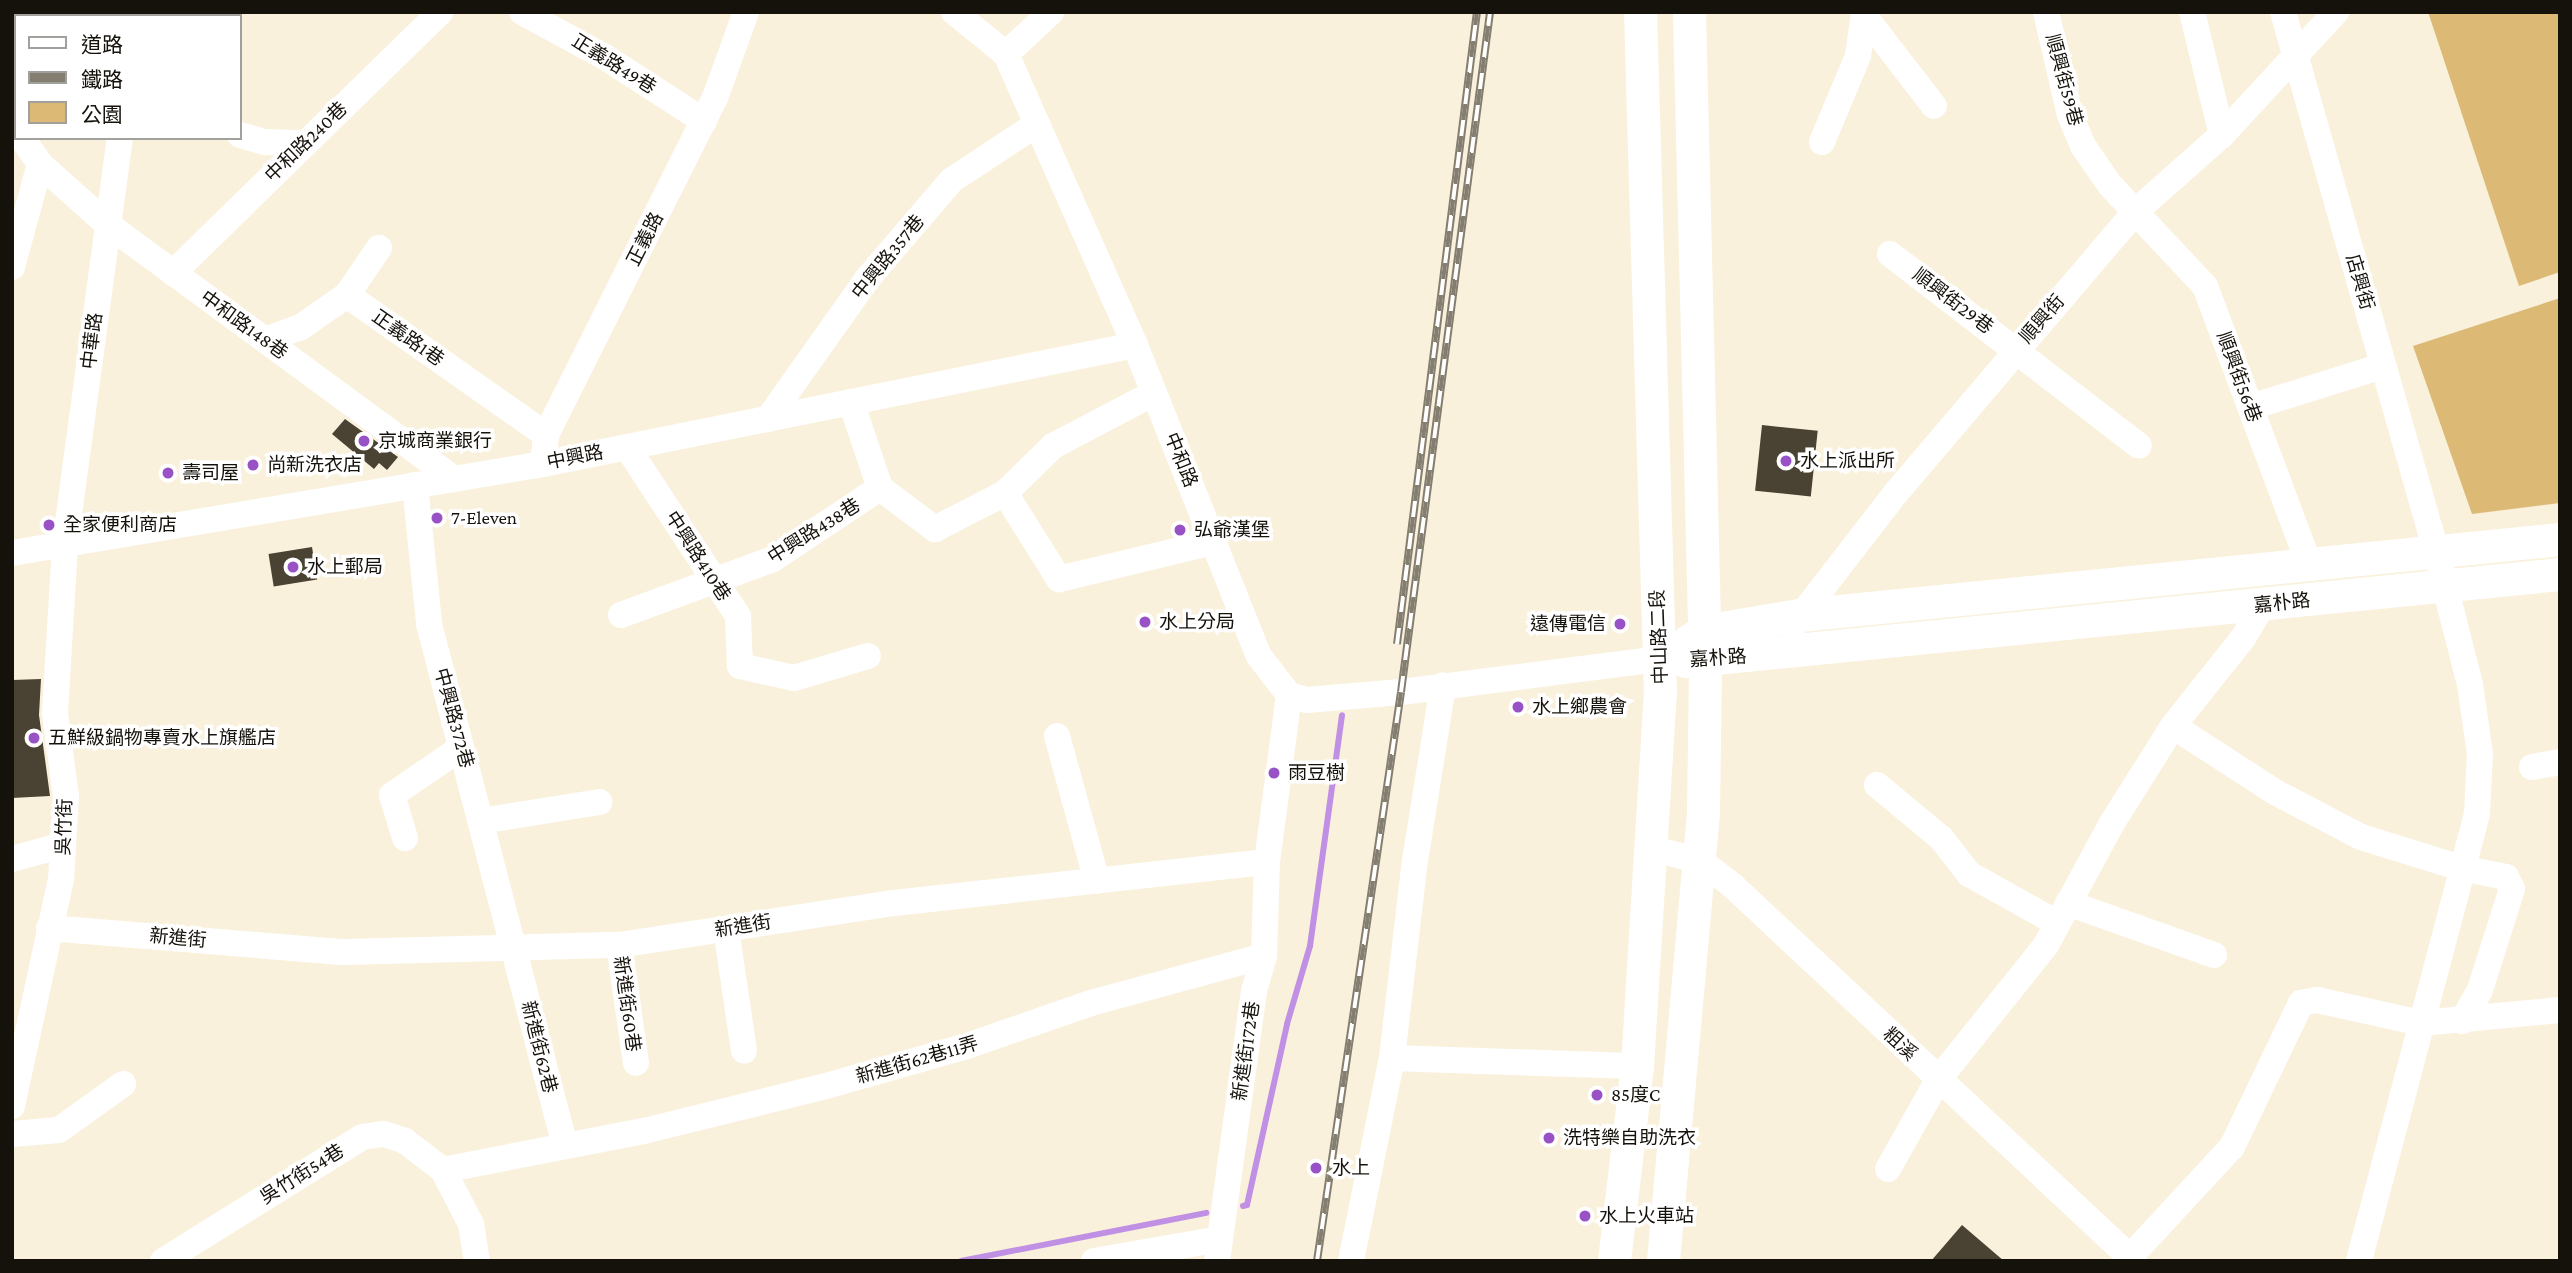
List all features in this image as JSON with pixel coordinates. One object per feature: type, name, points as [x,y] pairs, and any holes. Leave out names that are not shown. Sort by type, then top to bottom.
[{"type":"main road","name":"中山路二段","points":[[1614,1261],[1637,1066],[1653,849],[1660,659],[1640,12]]},
{"type":"main road","points":[[1663,1261],[1701,862],[1705,646],[1689,12]]},
{"type":"main road","name":"嘉朴路","points":[[1660,659],[1799,615],[2560,539]]},
{"type":"main road","name":"嘉朴路","points":[[1705,646],[1778,652],[2560,574]]},
{"type":"street","name":"中和路240巷","points":[[173,273],[440,12]]},
{"type":"street","name":"正義路49巷","points":[[522,12],[594,51],[704,121]]},
{"type":"street","name":"正義路","points":[[543,464],[546,435],[704,121],[746,12]]},
{"type":"street","name":"中和路","points":[[954,12],[1006,54],[1135,345],[1259,656],[1289,695]]},
{"type":"street","points":[[1006,54],[1051,12]]},
{"type":"street","name":"順興街59巷","points":[[2046,12],[2070,115],[2084,146],[2110,185],[2136,211]]},
{"type":"street","points":[[2192,12],[2222,135]]},
{"type":"street","name":"店興街","points":[[2283,12],[2436,551],[2442,587],[2470,684],[2480,754],[2477,814],[2359,1261]]},
{"type":"street","name":"順興街","points":[[1778,652],[1799,615],[2017,348],[2136,211],[2222,135],[2336,12]]},
{"type":"street","points":[[1865,15],[1934,106]]},
{"type":"street","points":[[1822,142],[1840,107],[1865,15]]},
{"type":"street","name":"中興路357巷","points":[[768,419],[867,279],[952,180],[1037,124]]},
{"type":"street","points":[[242,136],[265,142],[303,143]]},
{"type":"street","name":"中和路148巷","points":[[23,140],[40,163],[107,224],[454,479]]},
{"type":"street","name":"中華路","points":[[65,544],[120,140]]},
{"type":"street","points":[[12,267],[40,163]]},
{"type":"street","name":"順興街56巷","points":[[2136,211],[2205,286],[2309,564]]},
{"type":"street","points":[[265,340],[301,327],[347,295],[379,248]]},
{"type":"street","name":"順興街29巷","points":[[1890,254],[2017,348],[2139,446]]},
{"type":"street","name":"正義路1巷","points":[[347,295],[546,435]]},
{"type":"street","name":"中興路","points":[[12,553],[543,464],[1135,345]]},
{"type":"street","points":[[2250,407],[2383,366]]},
{"type":"street","points":[[880,488],[935,530],[1005,493],[1053,446],[1154,393]]},
{"type":"street","name":"中興路438巷","points":[[621,615],[716,583],[773,559],[880,488],[851,402]]},
{"type":"street","name":"中興路410巷","points":[[627,447],[738,616],[740,666],[793,678],[868,656]]},
{"type":"street","name":"中興路372巷","points":[[415,485],[429,624],[514,947]]},
{"type":"street","points":[[1005,493],[1059,579],[1213,542]]},
{"type":"street","name":"吳竹街","points":[[12,1106],[61,880],[66,797],[55,713],[65,544]]},
{"type":"street","points":[[1888,1169],[1938,1080],[2046,945],[2062,913],[2173,726],[2243,638],[2263,605]]},
{"type":"street","points":[[1267,862],[1289,695],[1307,700],[1660,659]]},
{"type":"street","points":[[1351,1261],[1392,1058],[1414,867],[1443,685]]},
{"type":"street","points":[[2173,726],[2275,792],[2361,837],[2461,868],[2506,877],[2512,888],[2480,989],[2462,1021]]},
{"type":"street","points":[[1058,736],[1097,881]]},
{"type":"street","points":[[405,838],[392,795],[461,748]]},
{"type":"street","points":[[2532,767],[2560,762]]},
{"type":"street","points":[[1877,785],[1941,838],[1969,874],[2062,913],[2214,955]]},
{"type":"street","points":[[481,821],[599,802]]},
{"type":"street","points":[[12,859],[63,845]]},
{"type":"street","name":"粗溪","points":[[1653,849],[1701,862],[2132,1259]]},
{"type":"street","name":"新進街","points":[[49,928],[344,952],[619,945],[894,903],[1267,862]]},
{"type":"street","name":"新進街172巷","points":[[1219,1250],[1254,991],[1264,956],[1267,862]]},
{"type":"street","points":[[726,929],[744,1051]]},
{"type":"street","name":"新進街60巷","points":[[619,945],[636,1063]]},
{"type":"street","name":"新進街62巷","points":[[514,947],[565,1146]]},
{"type":"street","name":"新進街62巷11弄","points":[[443,1170],[565,1146],[826,1086],[964,1047],[1091,1003],[1264,956]]},
{"type":"street","points":[[2132,1259],[2232,1147],[2301,1003],[2317,1000],[2421,1023],[2560,1010]]},
{"type":"street","points":[[1392,1058],[1637,1066]]},
{"type":"street","points":[[12,1134],[59,1130],[123,1084]]},
{"type":"street","name":"吳竹街54巷","points":[[163,1261],[362,1136],[384,1134],[405,1141],[443,1170]]},
{"type":"street","points":[[443,1170],[471,1224],[477,1261]]},
{"type":"street","points":[[1094,1261],[1219,1250]]},
{"type":"green space","points":[[2428,12],[2560,12],[2560,272],[2519,286]]},
{"type":"green space","points":[[2560,298],[2560,503],[2472,514],[2413,346]]},
{"type":"building","name":"京城商業銀行","points":[[345,419],[398,457],[387,470],[379,463],[374,469],[332,434]]},
{"type":"building","name":"水上派出所","points":[[1762,425],[1818,431],[1811,496],[1755,491]]},
{"type":"building","name":"水上郵局","points":[[312,547],[317,580],[274,586],[269,554]]},
{"type":"building","name":"五鮮級鍋物專賣水上旗艦店","points":[[41,679],[39,715],[50,796],[12,798],[12,680]]},
{"type":"building","points":[[1962,1225],[2004,1261],[1931,1261]]},
{"type":"waterway","points":[[1243,1206],[1247,1205],[1287,1024],[1310,946],[1342,715]]},
{"type":"waterway","points":[[961,1261],[1206,1213]]},
{"type":"railway","points":[[1397,644],[1477,12]]},
{"type":"railway","points":[[1317,1261],[1401,692],[1490,12]]},
{"type":"place","name":"京城商業銀行","points":[[364,441]]},
{"type":"place","name":"水上派出所","points":[[1786,461]]},
{"type":"place","name":"尚新洗衣店","points":[[253,465]]},
{"type":"place","name":"壽司屋","points":[[168,473]]},
{"type":"place","name":"7-Eleven","points":[[437,518]]},
{"type":"place","name":"全家便利商店","points":[[49,525]]},
{"type":"place","name":"弘爺漢堡","points":[[1180,530]]},
{"type":"place","name":"水上郵局","points":[[293,567]]},
{"type":"place","name":"水上分局","points":[[1145,622]]},
{"type":"place","name":"遠傳電信","points":[[1620,624]]},
{"type":"place","name":"水上鄉農會","points":[[1518,707]]},
{"type":"place","name":"五鮮級鍋物專賣水上旗艦店","points":[[34,738]]},
{"type":"place","name":"雨豆樹","points":[[1274,773]]},
{"type":"place","name":"85度C","points":[[1597,1095]]},
{"type":"place","name":"洗特樂自助洗衣","points":[[1549,1138]]},
{"type":"place","name":"水上","points":[[1316,1168]]},
{"type":"place","name":"水上火車站","points":[[1585,1216]]}]
